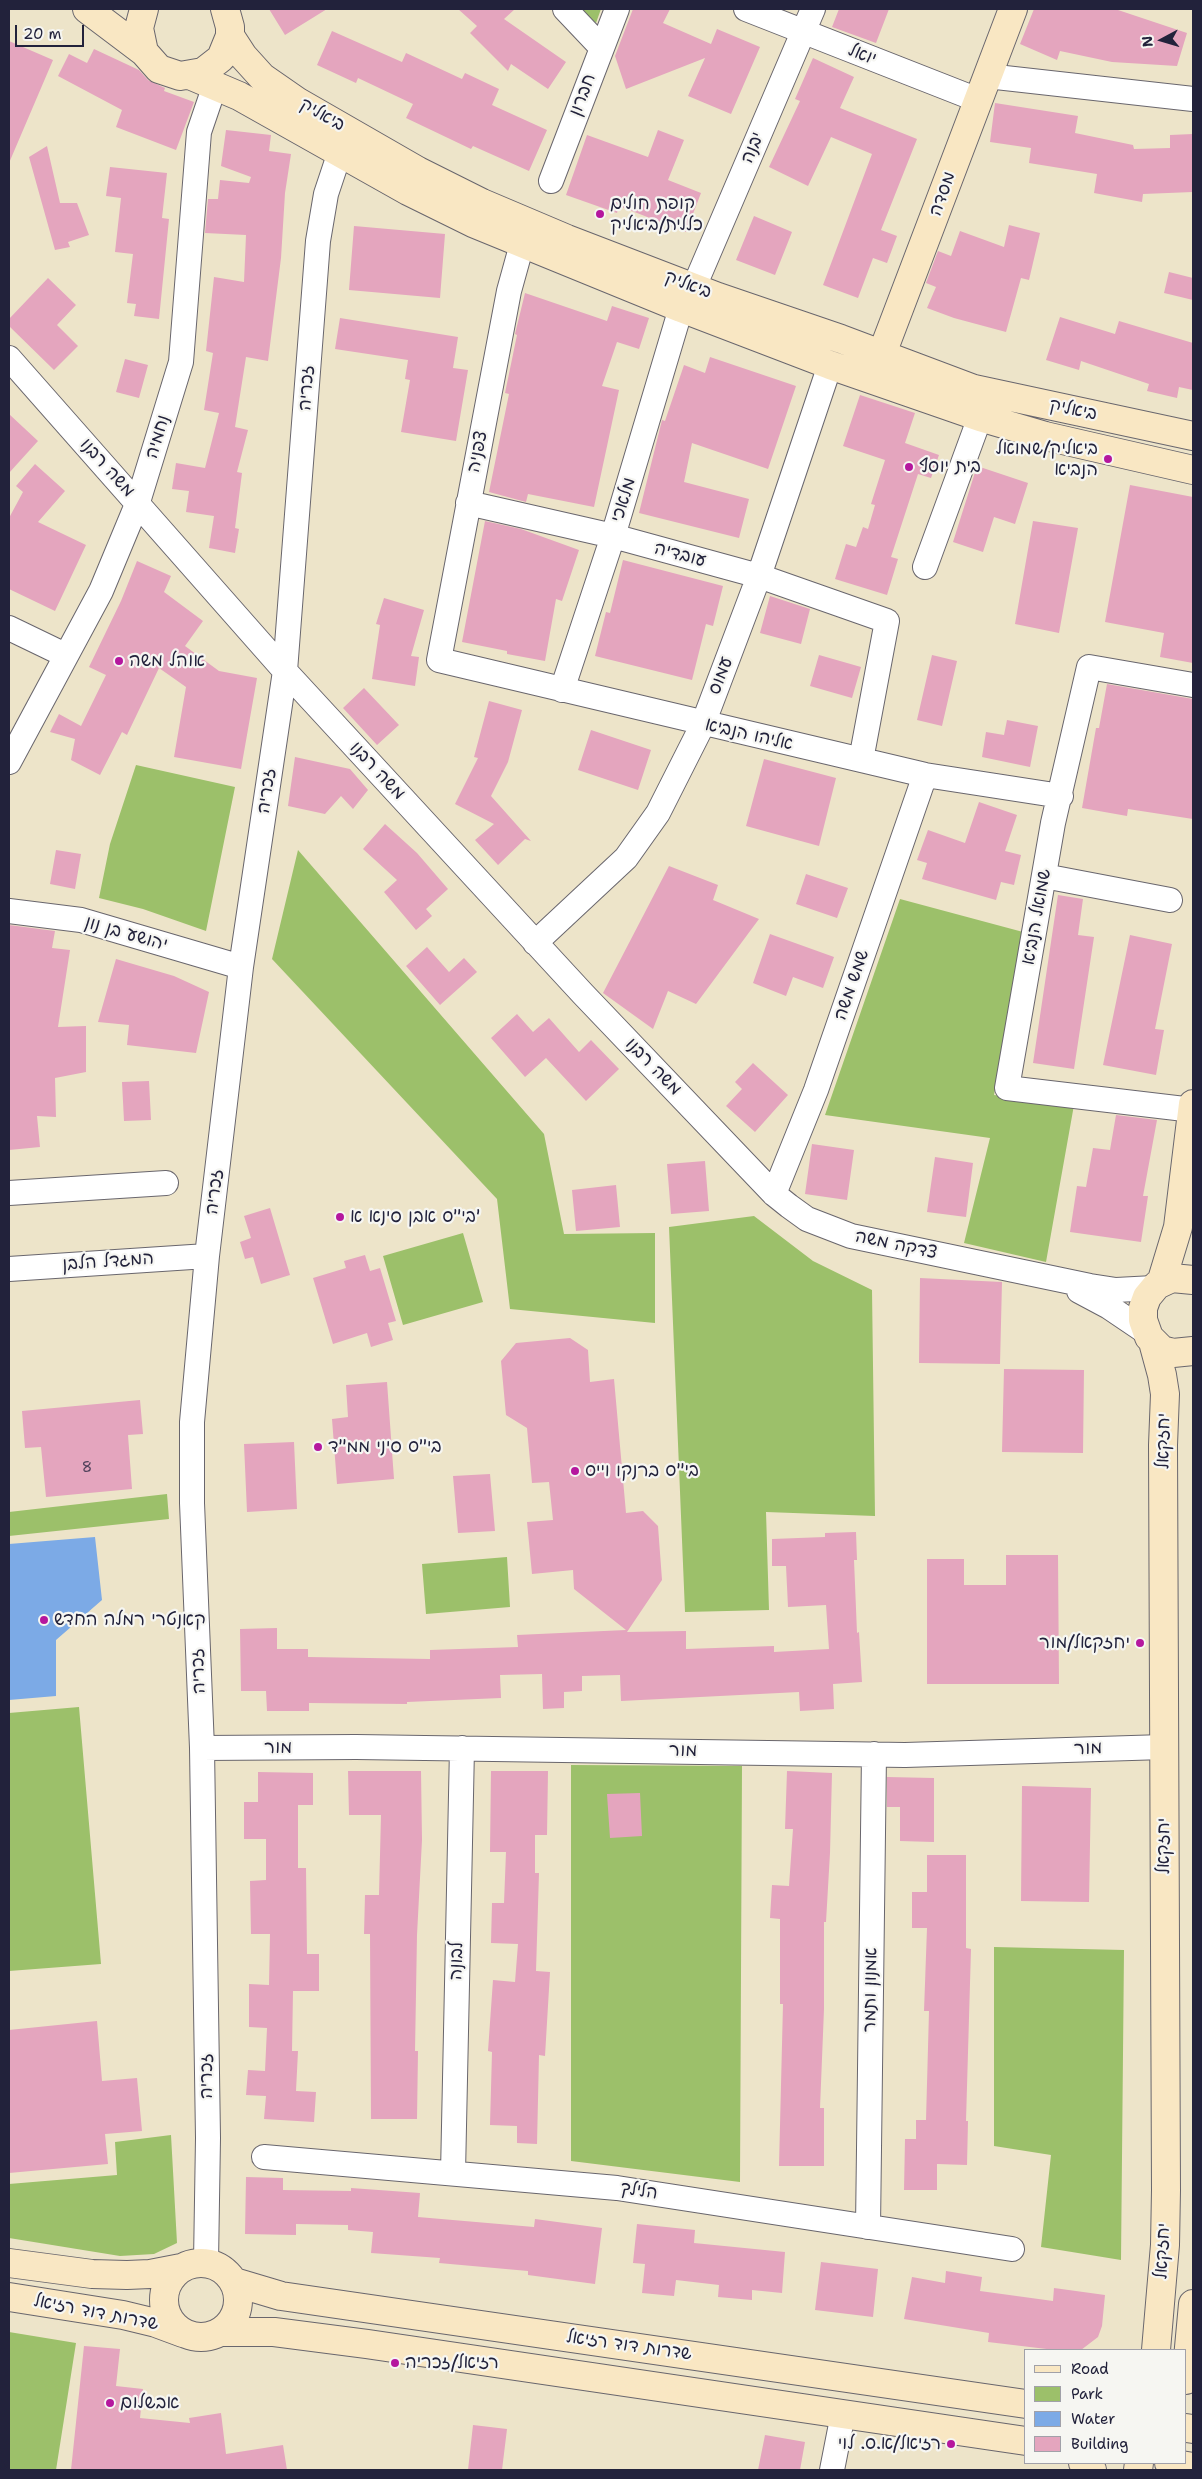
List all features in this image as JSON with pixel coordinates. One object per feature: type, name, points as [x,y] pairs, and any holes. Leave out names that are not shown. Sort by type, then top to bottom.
[{"type":"street","points":[[87,9],[144,52]]},
{"type":"street","points":[[144,9],[139,28],[144,52]]},
{"type":"street","points":[[204,80],[203,72],[221,58],[230,36],[230,27],[225,9]]},
{"type":"street","points":[[565,9],[601,47]]},
{"type":"street","name":"חברון","points":[[551,181],[617,9]]},
{"type":"street","name":"יואל","points":[[746,9],[803,32],[982,88],[1193,99]]},
{"type":"street","name":"יבנה","points":[[688,298],[813,9]]},
{"type":"street","name":"מסדה","points":[[871,380],[883,355],[1013,9]]},
{"type":"street","name":"ביאליק","points":[[230,36],[243,56],[262,77],[298,102],[408,191],[472,223],[522,244],[688,298],[883,355],[974,389],[1193,436]]},
{"type":"street","name":"ביאליק","points":[[144,52],[150,61],[164,71],[204,80],[418,171],[482,203],[567,239],[830,365],[980,416],[1046,436],[1193,470]]},
{"type":"street","name":"נחמיה","points":[[9,762],[101,591],[138,502],[181,362],[204,80]]},
{"type":"street","name":"זכריה","points":[[194,2265],[208,2129],[202,1748],[192,1503],[192,1422],[207,1256],[241,967],[285,671],[318,241],[326,194],[346,142]]},
{"type":"street","name":"צפניה","points":[[439,660],[509,291],[522,244]]},
{"type":"street","name":"מלאכי","points":[[562,690],[688,298]]},
{"type":"street","name":"משה רבנו","points":[[9,358],[138,502],[285,671],[535,943],[756,1172]]},
{"type":"street","name":"עמוס","points":[[535,943],[626,858],[658,813],[703,724],[759,576],[830,365]]},
{"type":"street","points":[[924,567],[980,416]]},
{"type":"street","name":"עובדיה","points":[[468,504],[613,536],[759,576],[887,621],[861,760]]},
{"type":"street","points":[[9,628],[66,655]]},
{"type":"street","name":"אליהו הנביא","points":[[439,660],[925,775],[1061,796]]},
{"type":"street","name":"שמואל הנביא","points":[[1193,685],[1089,667],[1044,876],[1007,1088],[1193,1107]]},
{"type":"street","name":"שמש משה","points":[[774,1194],[816,1090],[925,775]]},
{"type":"street","points":[[1044,876],[1170,900]]},
{"type":"street","name":"יהושע בן נון","points":[[9,911],[82,920],[241,967]]},
{"type":"street","points":[[1157,1286],[1178,1227],[1193,1107]]},
{"type":"street","name":"צדקה משה","points":[[756,1172],[774,1194],[807,1219],[851,1236],[1116,1290],[1157,1286]]},
{"type":"street","points":[[9,1193],[166,1183]]},
{"type":"street","name":"המגדל הלבן","points":[[9,1269],[207,1256]]},
{"type":"street","points":[[1157,1286],[1172,1278],[1193,1280]]},
{"type":"street","name":"צדקה משה","points":[[1056,1279],[1109,1307],[1149,1337]]},
{"type":"street","name":"יחזקאל","points":[[1154,2345],[1165,2212],[1163,1445],[1165,1394],[1162,1375],[1149,1337],[1143,1308],[1157,1286]]},
{"type":"street","points":[[1149,1337],[1162,1350],[1173,1353],[1193,1351]]},
{"type":"street","name":"מור","points":[[202,1748],[462,1748],[874,1754],[1164,1747]]},
{"type":"street","name":"לבונה","points":[[453,2173],[462,1748]]},
{"type":"street","name":"אמנון ותמר","points":[[868,2227],[874,1754]]},
{"type":"street","name":"הלילך","points":[[264,2157],[618,2188],[1012,2249]]},
{"type":"street","name":"שדרות דוד רזיאל","points":[[9,2263],[92,2274],[127,2275],[150,2274],[194,2265]]},
{"type":"street","points":[[194,2265],[222,2269],[234,2282],[238,2292],[238,2304],[229,2324],[220,2332],[202,2337],[183,2333],[173,2324],[166,2313],[163,2300],[165,2288],[171,2276],[194,2265]]},
{"type":"street","name":"שדרות דוד רזיאל","points":[[234,2282],[281,2296],[1024,2404]]},
{"type":"street","name":"שדרות דוד רזיאל","points":[[9,2297],[123,2315],[156,2323],[183,2333]]},
{"type":"street","points":[[1187,2371],[1192,2325]]},
{"type":"street","name":"שדרות דוד רזיאל","points":[[220,2332],[274,2332],[1024,2441]]},
{"type":"street","points":[[832,2470],[843,2414]]},
{"type":"green space","points":[[582,9],[601,9],[596,23]]},
{"type":"green space","points":[[136,765],[235,787],[206,931],[143,909],[99,898],[110,844]]},
{"type":"green space","points":[[298,850],[544,1134],[564,1234],[655,1233],[655,1323],[510,1309],[497,1199],[272,959]]},
{"type":"green space","points":[[900,899],[1023,932],[994,1095],[1074,1105],[1046,1262],[964,1243],[990,1138],[825,1115]]},
{"type":"green space","points":[[754,1216],[813,1261],[872,1290],[875,1516],[766,1512],[769,1610],[685,1612],[669,1227]]},
{"type":"green space","points":[[463,1233],[483,1302],[403,1325],[383,1256]]},
{"type":"green space","points":[[167,1494],[169,1519],[9,1536],[9,1512]]},
{"type":"green space","points":[[507,1557],[510,1607],[426,1614],[422,1564]]},
{"type":"green space","points":[[79,1707],[101,1964],[9,1971],[9,1713]]},
{"type":"green space","points":[[571,1765],[742,1766],[740,2182],[571,2161]]},
{"type":"green space","points":[[994,1947],[1124,1950],[1121,2260],[1041,2247],[1051,2155],[994,2146]]},
{"type":"green space","points":[[171,2135],[177,2243],[154,2254],[120,2256],[9,2238],[9,2184],[117,2175],[115,2142]]},
{"type":"green space","points":[[9,2332],[76,2343],[56,2470],[9,2470]]},
{"type":"water","name":"קאנטרי רמלה החדש","points":[[95,1537],[102,1600],[56,1640],[56,1696],[9,1700],[9,1544]]},
{"type":"building","points":[[269,9],[327,9],[285,35]]},
{"type":"building","points":[[458,9],[515,9],[504,19],[566,62],[548,89],[511,64],[508,71],[470,33],[477,26]]},
{"type":"building","points":[[633,9],[670,9],[663,23],[711,44],[717,29],[760,47],[731,114],[688,96],[705,58],[626,89],[615,56]]},
{"type":"building","points":[[839,9],[889,9],[876,43],[832,27]]},
{"type":"building","points":[[1034,9],[1115,9],[1187,33],[1177,66],[1112,62],[1060,51],[1057,60],[1020,44]]},
{"type":"building","points":[[332,31],[402,62],[406,53],[462,79],[465,73],[499,89],[492,105],[547,130],[529,171],[473,146],[471,149],[406,118],[413,104],[358,78],[356,83],[317,65]]},
{"type":"building","points":[[9,41],[53,60],[9,163]]},
{"type":"building","points":[[94,49],[139,70],[148,80],[165,88],[164,91],[194,102],[176,150],[116,127],[122,110],[58,76],[69,54],[87,63]]},
{"type":"building","points":[[813,58],[854,77],[840,108],[917,139],[881,230],[897,236],[887,263],[873,258],[858,298],[823,285],[872,154],[831,137],[808,186],[769,167],[800,101],[795,99]]},
{"type":"building","points":[[995,103],[1078,116],[1075,133],[1133,145],[1134,149],[1170,148],[1170,135],[1193,134],[1193,192],[1143,194],[1142,202],[1094,193],[1097,174],[1029,163],[1031,148],[990,142]]},
{"type":"building","points":[[226,130],[271,135],[269,151],[291,154],[285,193],[281,258],[268,361],[246,357],[235,427],[248,430],[237,472],[242,473],[235,528],[239,529],[235,553],[209,548],[214,516],[186,512],[189,491],[172,489],[176,463],[205,468],[219,413],[204,410],[213,353],[206,351],[214,277],[244,282],[246,235],[205,233],[208,199],[218,199],[220,180],[249,183],[251,177],[221,166]]},
{"type":"building","points":[[658,130],[684,140],[668,180],[701,193],[686,232],[619,206],[617,213],[566,195],[587,135],[648,157]]},
{"type":"building","points":[[47,146],[60,203],[77,203],[89,235],[68,242],[70,247],[55,250],[29,157]]},
{"type":"building","points":[[110,167],[167,173],[162,218],[169,219],[159,319],[134,316],[136,304],[127,303],[133,254],[115,252],[121,198],[106,196]]},
{"type":"building","points":[[754,216],[792,232],[775,275],[736,260]]},
{"type":"building","points":[[1009,225],[1040,233],[1029,280],[1021,278],[1006,332],[954,318],[927,308],[936,287],[926,283],[938,251],[951,256],[960,231],[1004,247]]},
{"type":"building","points":[[354,226],[445,234],[440,298],[349,290]]},
{"type":"building","points":[[1169,272],[1193,278],[1193,300],[1164,293]]},
{"type":"building","points":[[48,278],[76,305],[57,325],[78,346],[54,370],[9,326],[9,319]]},
{"type":"building","points":[[525,293],[607,321],[612,306],[649,318],[639,349],[617,342],[602,386],[619,390],[594,507],[528,494],[526,502],[489,492],[509,394],[505,393],[517,335],[515,334]]},
{"type":"building","points":[[1060,317],[1115,334],[1119,321],[1193,343],[1193,390],[1179,387],[1177,398],[1147,391],[1149,384],[1081,361],[1079,370],[1046,360]]},
{"type":"building","points":[[340,318],[458,337],[453,368],[468,370],[456,441],[401,432],[410,380],[405,379],[408,360],[335,349]]},
{"type":"building","points":[[710,357],[796,386],[768,469],[692,443],[684,482],[749,499],[739,538],[639,513],[662,420],[665,421],[684,365],[705,373]]},
{"type":"building","points":[[125,359],[148,365],[139,398],[116,392]]},
{"type":"building","name":"בית יוסף","points":[[860,395],[915,413],[905,443],[939,455],[931,478],[918,474],[891,557],[898,559],[887,595],[835,579],[846,544],[856,547],[863,527],[868,529],[875,505],[871,504],[885,460],[843,446]]},
{"type":"building","points":[[9,414],[38,441],[9,473]]},
{"type":"building","points":[[35,464],[65,491],[38,522],[86,545],[55,611],[9,589],[9,518],[23,492],[16,486]]},
{"type":"building","points":[[977,466],[1028,483],[1015,524],[994,517],[983,552],[953,542]]},
{"type":"building","points":[[1130,485],[1193,497],[1193,663],[1160,657],[1164,633],[1105,622]]},
{"type":"building","points":[[485,521],[521,529],[579,550],[562,601],[556,599],[545,661],[507,654],[507,651],[462,642]]},
{"type":"building","points":[[1033,521],[1078,528],[1059,633],[1015,624]]},
{"type":"building","points":[[623,560],[723,586],[713,626],[706,624],[692,680],[595,656],[606,612],[610,613]]},
{"type":"building","points":[[137,561],[171,576],[164,592],[203,621],[185,646],[219,671],[257,678],[241,769],[174,757],[186,687],[159,668],[127,735],[122,732],[100,775],[71,760],[75,739],[50,732],[59,714],[81,726],[106,675],[89,667],[121,601]]},
{"type":"building","points":[[770,596],[810,609],[801,644],[760,633]]},
{"type":"building","points":[[384,598],[424,610],[411,656],[419,657],[415,686],[372,679],[380,625],[376,624]]},
{"type":"building","points":[[819,655],[861,667],[852,698],[810,686]]},
{"type":"building","points":[[932,655],[957,661],[942,726],[917,720]]},
{"type":"building","points":[[1107,684],[1193,699],[1193,819],[1128,809],[1127,816],[1082,808],[1096,728],[1099,728]]},
{"type":"building","points":[[364,688],[399,725],[377,745],[343,708]]},
{"type":"building","points":[[489,701],[522,710],[508,762],[491,796],[531,841],[525,839],[498,865],[475,840],[494,824],[455,804],[478,758],[474,757]]},
{"type":"building","points":[[1007,720],[1038,726],[1030,767],[982,757],[986,732],[1004,735]]},
{"type":"building","points":[[591,730],[651,750],[638,790],[578,770]]},
{"type":"building","points":[[295,757],[350,769],[368,790],[353,809],[341,796],[325,814],[288,806]]},
{"type":"building","points":[[764,759],[836,778],[819,846],[746,826]]},
{"type":"building","points":[[979,802],[1017,815],[1005,851],[1021,855],[1014,885],[1001,882],[996,900],[922,879],[927,863],[917,860],[928,830],[965,843]]},
{"type":"building","points":[[385,824],[417,853],[448,889],[426,909],[432,916],[416,930],[384,892],[397,880],[363,849]]},
{"type":"building","points":[[56,850],[81,854],[75,889],[50,884]]},
{"type":"building","points":[[669,866],[718,885],[713,900],[759,919],[696,1004],[668,991],[653,1029],[603,993]]},
{"type":"building","points":[[806,874],[848,888],[837,918],[796,904]]},
{"type":"building","points":[[1058,895],[1083,899],[1078,935],[1094,937],[1074,1069],[1033,1063]]},
{"type":"building","points":[[9,925],[55,931],[52,948],[70,950],[58,1027],[86,1026],[86,1072],[55,1078],[56,1117],[37,1116],[40,1147],[9,1150]]},
{"type":"building","points":[[770,934],[834,957],[823,988],[793,977],[786,996],[753,983]]},
{"type":"building","points":[[1130,935],[1172,944],[1155,1029],[1164,1030],[1156,1075],[1103,1065]]},
{"type":"building","points":[[427,947],[449,972],[464,958],[477,972],[440,1005],[406,966]]},
{"type":"building","points":[[116,959],[174,976],[209,992],[196,1053],[127,1045],[129,1025],[98,1022]]},
{"type":"building","points":[[517,1014],[533,1032],[549,1018],[579,1052],[591,1040],[619,1069],[586,1101],[546,1058],[525,1077],[491,1038]]},
{"type":"building","points":[[753,1063],[788,1095],[755,1132],[726,1106],[742,1089],[735,1082]]},
{"type":"building","points":[[149,1081],[151,1120],[124,1121],[122,1082]]},
{"type":"building","points":[[1116,1115],[1157,1120],[1143,1196],[1148,1196],[1141,1242],[1070,1232],[1077,1186],[1086,1187],[1093,1148],[1110,1150]]},
{"type":"building","points":[[812,1144],[854,1150],[847,1200],[805,1194]]},
{"type":"building","points":[[935,1157],[973,1163],[966,1217],[927,1212]]},
{"type":"building","points":[[705,1161],[709,1211],[671,1214],[667,1164]]},
{"type":"building","points":[[616,1185],[620,1227],[576,1231],[572,1190]]},
{"type":"building","points":[[270,1208],[290,1275],[261,1284],[253,1257],[245,1259],[240,1242],[251,1238],[244,1216]]},
{"type":"building","points":[[365,1255],[370,1271],[380,1268],[396,1321],[388,1323],[393,1340],[371,1347],[367,1333],[333,1344],[313,1278],[346,1268],[344,1261]]},
{"type":"building","points":[[920,1278],[1002,1282],[1000,1364],[919,1363]]},
{"type":"building","points":[[570,1338],[588,1350],[590,1382],[614,1379],[626,1513],[643,1511],[658,1526],[662,1580],[627,1632],[686,1631],[686,1649],[774,1646],[774,1652],[829,1649],[826,1605],[788,1607],[786,1566],[772,1566],[772,1539],[825,1537],[825,1533],[856,1532],[857,1560],[854,1560],[857,1633],[859,1632],[862,1682],[833,1684],[834,1709],[800,1711],[799,1692],[621,1701],[620,1675],[582,1676],[582,1691],[564,1692],[564,1708],[543,1709],[542,1674],[500,1675],[501,1698],[407,1702],[407,1704],[309,1703],[309,1711],[267,1711],[266,1691],[241,1691],[240,1629],[277,1628],[277,1649],[308,1649],[308,1657],[430,1659],[430,1650],[518,1647],[517,1635],[626,1630],[574,1589],[573,1570],[532,1574],[527,1522],[553,1520],[549,1482],[532,1483],[527,1428],[506,1415],[501,1361],[516,1343]]},
{"type":"building","points":[[1004,1369],[1084,1370],[1083,1453],[1002,1452]]},
{"type":"building","points":[[387,1382],[394,1479],[337,1484],[332,1419],[348,1417],[346,1385]]},
{"type":"building","points":[[140,1400],[143,1434],[128,1435],[132,1489],[46,1497],[41,1447],[25,1448],[22,1411]]},
{"type":"building","points":[[294,1442],[297,1509],[247,1512],[244,1444]]},
{"type":"building","points":[[490,1474],[495,1531],[458,1533],[453,1476]]},
{"type":"building","points":[[1006,1555],[1058,1555],[1059,1684],[927,1684],[927,1559],[964,1559],[964,1585],[1006,1585]]},
{"type":"building","points":[[348,1771],[421,1771],[422,1840],[417,1935],[415,2051],[418,2051],[417,2119],[371,2119],[370,1934],[364,1934],[365,1895],[379,1895],[381,1815],[349,1815]]},
{"type":"building","points":[[491,1771],[548,1771],[547,1835],[535,1835],[535,1873],[539,1873],[536,1971],[550,1972],[545,2056],[539,2055],[537,2144],[517,2143],[517,2126],[490,2125],[492,2052],[488,2051],[493,1980],[515,1982],[518,1944],[491,1943],[492,1903],[504,1903],[506,1852],[490,1852]]},
{"type":"building","points":[[787,1771],[832,1773],[830,1853],[826,1922],[824,1922],[824,2009],[820,2108],[824,2108],[824,2166],[779,2166],[783,2004],[780,2004],[780,1919],[770,1918],[772,1885],[789,1886],[793,1829],[785,1829]]},
{"type":"building","points":[[258,1772],[313,1773],[313,1805],[298,1805],[298,1868],[306,1868],[307,1954],[319,1954],[319,1991],[293,1991],[292,2051],[298,2051],[296,2091],[316,2092],[314,2122],[264,2119],[266,2096],[246,2095],[248,2070],[265,2071],[267,2028],[249,2027],[249,1984],[269,1985],[270,1934],[251,1934],[250,1881],[266,1880],[266,1839],[244,1839],[244,1802],[258,1802]]},
{"type":"building","points":[[887,1777],[934,1778],[934,1842],[900,1841],[900,1807],[887,1807]]},
{"type":"building","points":[[1022,1786],[1091,1788],[1089,1902],[1021,1901]]},
{"type":"building","points":[[640,1793],[642,1836],[610,1838],[607,1794]]},
{"type":"building","points":[[927,1855],[966,1855],[966,1948],[971,1949],[966,2121],[968,2121],[967,2165],[937,2164],[937,2190],[904,2190],[905,2139],[916,2139],[916,2120],[926,2120],[929,2011],[924,2011],[927,1928],[912,1928],[912,1892],[927,1892]]},
{"type":"building","points":[[97,2021],[102,2081],[137,2078],[142,2131],[105,2134],[108,2164],[9,2173],[9,2030]]},
{"type":"building","points":[[246,2177],[283,2178],[283,2190],[351,2191],[351,2188],[420,2193],[418,2217],[534,2227],[535,2219],[602,2228],[595,2284],[528,2275],[528,2271],[439,2263],[440,2258],[371,2253],[373,2232],[348,2230],[348,2225],[296,2224],[296,2235],[245,2234]]},
{"type":"building","points":[[637,2224],[695,2230],[694,2243],[785,2252],[782,2293],[752,2290],[752,2300],[718,2297],[719,2285],[676,2280],[674,2296],[642,2293],[645,2264],[633,2263]]},
{"type":"building","points":[[821,2262],[878,2269],[873,2317],[815,2310]]},
{"type":"building","points":[[946,2271],[982,2277],[980,2291],[1053,2301],[1054,2288],[1105,2295],[1102,2326],[1098,2337],[1082,2349],[1047,2349],[988,2342],[989,2333],[904,2319],[912,2277],[945,2283]]},
{"type":"building","name":"אבשלום","points":[[84,2346],[120,2349],[116,2386],[143,2389],[140,2418],[190,2423],[189,2418],[221,2413],[226,2454],[283,2445],[287,2470],[71,2470]]},
{"type":"building","points":[[473,2425],[507,2429],[502,2470],[468,2470]]},
{"type":"building","points":[[765,2435],[805,2442],[800,2470],[758,2470]]},
{"type":"place","name":"קופת חולים כללית/ביאליק","points":[[600,214]]},
{"type":"place","name":"ביאליק/שמואל הנביא","points":[[1108,459]]},
{"type":"place","name":"בית יוסף","points":[[909,467]]},
{"type":"place","name":"אוהל משה","points":[[119,661]]},
{"type":"place","name":"בי\"ס אבן סינא א'","points":[[340,1217]]},
{"type":"place","name":"בי\"ס סיני ממ\"ד","points":[[318,1447]]},
{"type":"place","name":"בי\"ס ברנקו וייס","points":[[575,1471]]},
{"type":"place","name":"קאנטרי רמלה החדש","points":[[44,1620]]},
{"type":"place","name":"יחזקאל/מור","points":[[1140,1643]]},
{"type":"place","name":"רזיאל/זכריה","points":[[395,2363]]},
{"type":"place","name":"אבשלום","points":[[110,2403]]},
{"type":"place","name":"רזיאל/א.ס. לוי","points":[[951,2444]]}]
